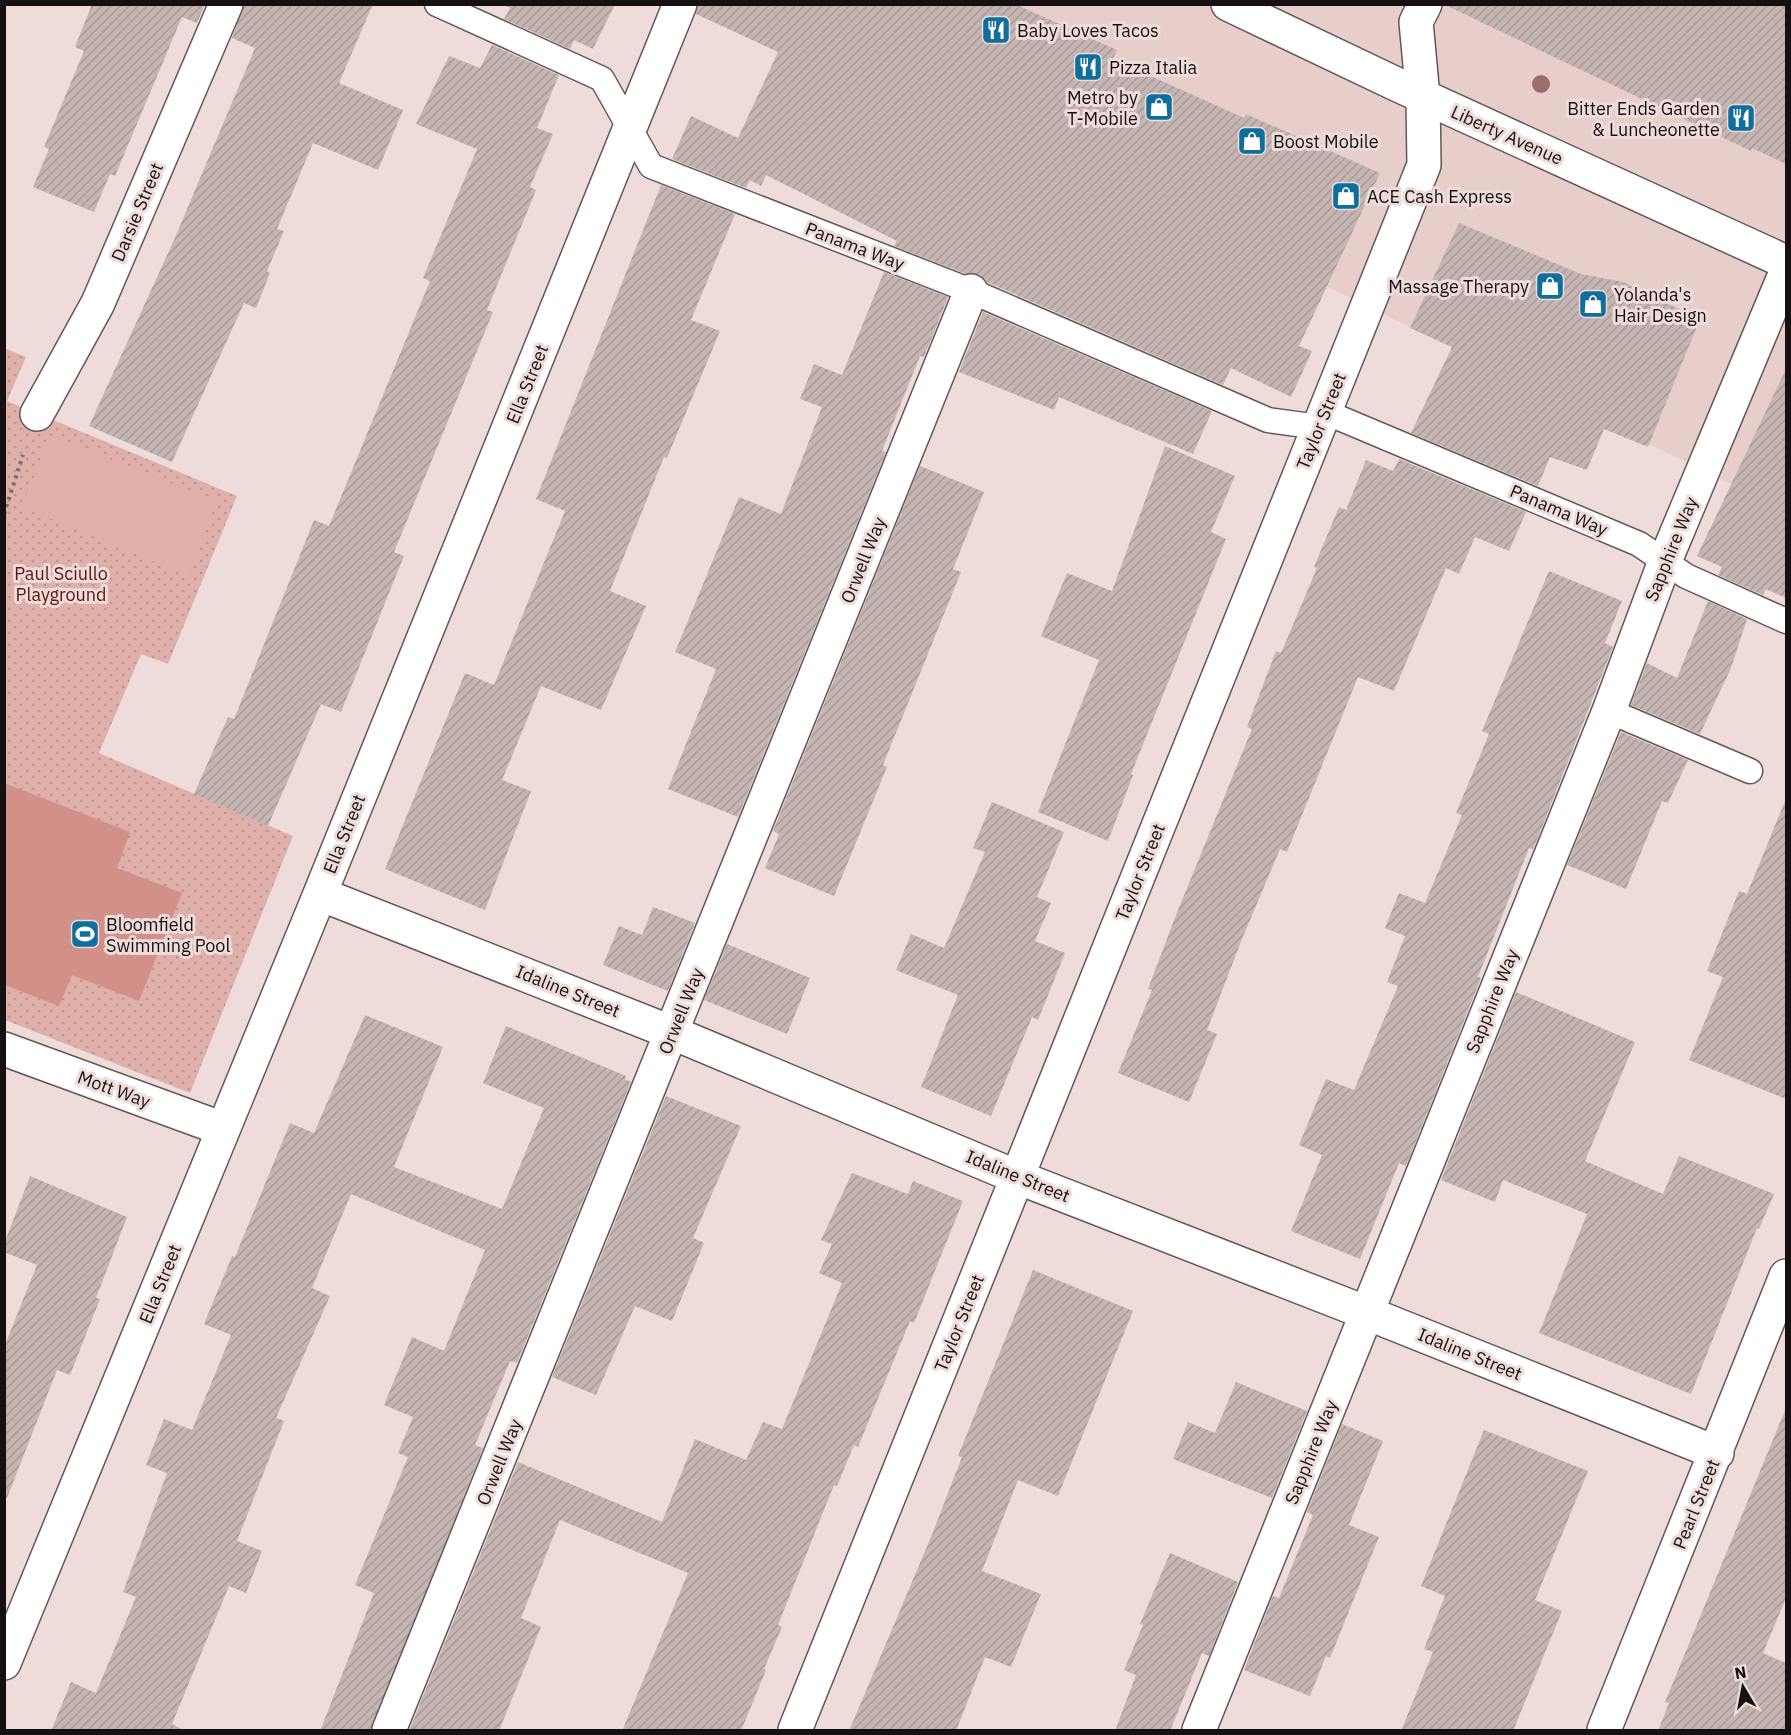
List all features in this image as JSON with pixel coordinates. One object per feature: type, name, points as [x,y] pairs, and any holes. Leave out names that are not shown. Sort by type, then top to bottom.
[{"type":"street","name":"Darsie Street","points":[[37,414],[98,303],[226,4]]},
{"type":"street","name":"Ella Street","points":[[4,1663],[320,894],[680,4]]},
{"type":"street","name":"Liberty Avenue","points":[[1228,4],[1423,97],[1786,262]]},
{"type":"street","name":"Taylor Street","points":[[795,1731],[1424,165],[1423,97],[1416,22],[1425,4]]},
{"type":"street","name":"Sapphire Way","points":[[1199,1731],[1609,711],[1665,561],[1786,272]]},
{"type":"street","name":"Orwell Way","points":[[389,1731],[971,291]]},
{"type":"street","name":"Idaline Street","points":[[320,894],[673,1032],[1017,1177],[1367,1313],[1717,1453]]},
{"type":"street","name":"Mott Way","points":[[4,1049],[223,1129]]},
{"type":"street","name":"Pearl Street","points":[[1604,1731],[1786,1276]]},
{"type":"lane","name":"Panama Way","points":[[437,4],[602,79],[629,131],[651,166],[971,291],[1268,420],[1322,420],[1639,544],[1686,576],[1786,621]]},
{"type":"lane","points":[[1609,711],[1750,771]]},
{"type":"path","points":[[4,514],[37,414]]},
{"type":"shaded area","points":[[1777,4],[1786,9],[1786,511],[752,5]]},
{"type":"shaded area","name":"Bloomfield Swimming Pool","points":[[4,783],[130,832],[117,868],[182,893],[139,1001],[72,975],[59,1006],[5,985]]},
{"type":"green space","name":"Paul Sciullo Playground","points":[[4,348],[26,357],[7,401],[237,496],[168,664],[141,654],[99,753],[293,836],[190,1093],[5,1020]]},
{"type":"green space","points":[[50,435],[217,501],[189,576],[22,507]]},
{"type":"building","points":[[92,4],[205,4],[197,23],[182,17],[115,176],[110,174],[94,212],[33,187],[49,149],[44,147],[84,51],[75,47]]},
{"type":"building","points":[[244,4],[373,4],[339,83],[403,110],[378,170],[313,143],[277,229],[284,231],[267,271],[270,273],[256,308],[244,303],[172,462],[89,426],[174,240],[255,48],[232,38]]},
{"type":"building","points":[[502,4],[615,4],[593,49],[574,40],[570,49],[504,19],[510,8]]},
{"type":"building","points":[[698,4],[1015,4],[1117,50],[1113,59],[1244,118],[1246,114],[1380,173],[1299,346],[1312,351],[1291,397],[1231,368],[1223,385],[987,282],[979,274],[966,274],[894,246],[897,241],[766,175],[761,186],[750,180],[746,188],[672,159],[691,116],[738,138],[778,52],[696,14]]},
{"type":"building","points":[[1443,4],[1786,4],[1786,164],[1752,148],[1751,151]]},
{"type":"building","points":[[492,45],[559,75],[537,128],[553,134],[530,187],[536,190],[487,310],[493,312],[394,552],[404,556],[341,712],[321,704],[268,826],[194,794],[228,717],[234,719],[314,520],[329,526],[430,281],[423,278],[477,149],[416,124],[449,56],[480,68]]},
{"type":"building","points":[[661,185],[735,214],[691,320],[720,331],[667,458],[664,457],[610,591],[646,606],[601,710],[541,686],[502,780],[531,791],[485,910],[385,869],[465,673],[494,685],[565,511],[536,499]]},
{"type":"building","points":[[1459,223],[1581,274],[1623,282],[1700,319],[1648,447],[1604,429],[1587,470],[1550,457],[1538,486],[1411,433],[1452,347],[1410,328]]},
{"type":"building","points":[[884,272],[948,297],[924,357],[920,356],[882,451],[886,452],[738,817],[668,789],[716,669],[675,652],[739,497],[781,514],[822,407],[800,399],[814,364],[842,375]]},
{"type":"building","points":[[983,312],[1212,411],[1193,454],[1059,397],[1054,410],[959,372]]},
{"type":"building","points":[[1786,369],[1786,598],[1766,589],[1763,595],[1718,575],[1722,567],[1697,556]]},
{"type":"building","points":[[1165,446],[1235,476],[1211,532],[1226,539],[1131,774],[1133,775],[1108,841],[1038,812],[1099,660],[1041,636],[1067,573],[1112,591]]},
{"type":"building","points":[[1399,459],[1526,512],[1509,551],[1475,537],[1459,574],[1446,568],[1394,691],[1358,677],[1287,852],[1280,849],[1242,939],[1207,1030],[1217,1034],[1189,1102],[1118,1073],[1152,990],[1148,989],[1176,915],[1252,729],[1247,727],[1276,651],[1281,653],[1317,568],[1314,567],[1339,507],[1346,510],[1366,460],[1393,471]]},
{"type":"building","points":[[920,466],[984,492],[953,569],[961,572],[883,765],[887,767],[834,896],[765,868],[779,834],[773,831]]},
{"type":"building","points":[[1549,571],[1622,601],[1605,643],[1613,647],[1533,850],[1529,848],[1478,977],[1481,978],[1406,1166],[1399,1163],[1360,1259],[1291,1231],[1322,1155],[1299,1145],[1326,1079],[1354,1090],[1398,986],[1387,982],[1405,936],[1385,928],[1399,893],[1425,903],[1462,815],[1456,813],[1489,734],[1482,731]]},
{"type":"building","points":[[1708,601],[1747,619],[1731,668],[1700,734],[1631,705],[1647,663],[1677,678]]},
{"type":"building","points":[[1621,732],[1688,760],[1668,803],[1662,801],[1626,889],[1567,865]]},
{"type":"building","points":[[1785,801],[1786,1099],[1689,1060],[1723,977],[1707,971],[1739,891],[1747,894]]},
{"type":"building","points":[[992,802],[1064,832],[1037,897],[1051,903],[1035,941],[1065,953],[1038,1020],[1032,1017],[991,1116],[921,1087],[958,995],[896,970],[911,934],[944,948],[985,852],[973,848]]},
{"type":"building","points":[[653,907],[695,923],[668,991],[603,965],[619,926],[642,935]]},
{"type":"building","points":[[727,944],[810,978],[787,1034],[704,1000]]},
{"type":"building","points":[[1516,992],[1635,1042],[1585,1161],[1663,1194],[1679,1156],[1774,1194],[1759,1229],[1757,1228],[1691,1394],[1539,1333],[1587,1214],[1503,1180],[1495,1202],[1441,1180]]},
{"type":"building","points":[[365,1015],[443,1047],[394,1167],[502,1209],[544,1108],[483,1083],[506,1026],[626,1076],[625,1079],[631,1082],[517,1363],[510,1361],[475,1445],[483,1448],[371,1731],[320,1731],[374,1593],[355,1585],[408,1457],[398,1453],[413,1417],[384,1405],[412,1337],[444,1351],[485,1250],[351,1194],[312,1288],[330,1296],[276,1418],[284,1421],[237,1541],[262,1551],[246,1593],[229,1586],[172,1724],[185,1731],[51,1731],[71,1682],[96,1693],[136,1597],[123,1592],[167,1473],[146,1465],[164,1419],[192,1430],[231,1335],[204,1324],[232,1256],[235,1257],[290,1123],[314,1133]]},
{"type":"building","points":[[666,1096],[741,1126],[693,1238],[704,1243],[672,1321],[635,1306],[596,1395],[552,1377]]},
{"type":"building","points":[[852,1173],[908,1194],[913,1181],[963,1201],[914,1323],[910,1321],[858,1447],[854,1445],[837,1486],[834,1485],[778,1625],[782,1627],[741,1731],[622,1731],[688,1573],[560,1520],[521,1618],[541,1627],[499,1731],[409,1731],[518,1462],[662,1522],[695,1439],[746,1460],[763,1422],[782,1429],[842,1283],[819,1273],[832,1244],[821,1240]]},
{"type":"building","points":[[30,1176],[127,1217],[96,1298],[100,1299],[70,1375],[57,1370],[7,1498],[4,1498],[4,1347],[37,1265],[4,1252],[4,1244]]},
{"type":"building","points":[[1033,1270],[1133,1311],[1058,1496],[1018,1480],[982,1571],[1041,1594],[1011,1667],[985,1657],[956,1731],[849,1731],[931,1537],[962,1457],[958,1456]]},
{"type":"building","points":[[1236,1382],[1307,1411],[1272,1498],[1173,1459],[1188,1422],[1215,1433]]},
{"type":"building","points":[[1786,1408],[1786,1598],[1763,1653],[1786,1663],[1786,1731],[1658,1731],[1669,1703],[1665,1702]]},
{"type":"building","points":[[1342,1424],[1383,1441],[1349,1525],[1379,1537],[1330,1658],[1326,1656],[1310,1696],[1244,1670],[1273,1596],[1279,1598],[1313,1515],[1307,1512]]},
{"type":"building","points":[[1484,1430],[1588,1471],[1535,1600],[1562,1611],[1513,1731],[1401,1731],[1433,1652],[1424,1649],[1445,1596],[1421,1586]]},
{"type":"building","points":[[1170,1553],[1238,1582],[1209,1656],[1202,1653],[1170,1731],[1115,1731],[1136,1675],[1124,1670],[1143,1625],[1140,1624]]},
{"type":"place","name":"Baby Loves Tacos","points":[[996,30]]},
{"type":"place","name":"Pizza Italia","points":[[1088,67]]},
{"type":"place","name":"Metro by T-Mobile","points":[[1159,107]]},
{"type":"place","name":"Bitter Ends Garden & Luncheonette","points":[[1741,118]]},
{"type":"place","name":"Boost Mobile","points":[[1252,141]]},
{"type":"place","name":"ACE Cash Express","points":[[1346,196]]},
{"type":"place","name":"Massage Therapy","points":[[1550,286]]},
{"type":"place","name":"Yolanda's Hair Design","points":[[1593,304]]},
{"type":"place","name":"Bloomfield Swimming Pool","points":[[85,934]]}]
